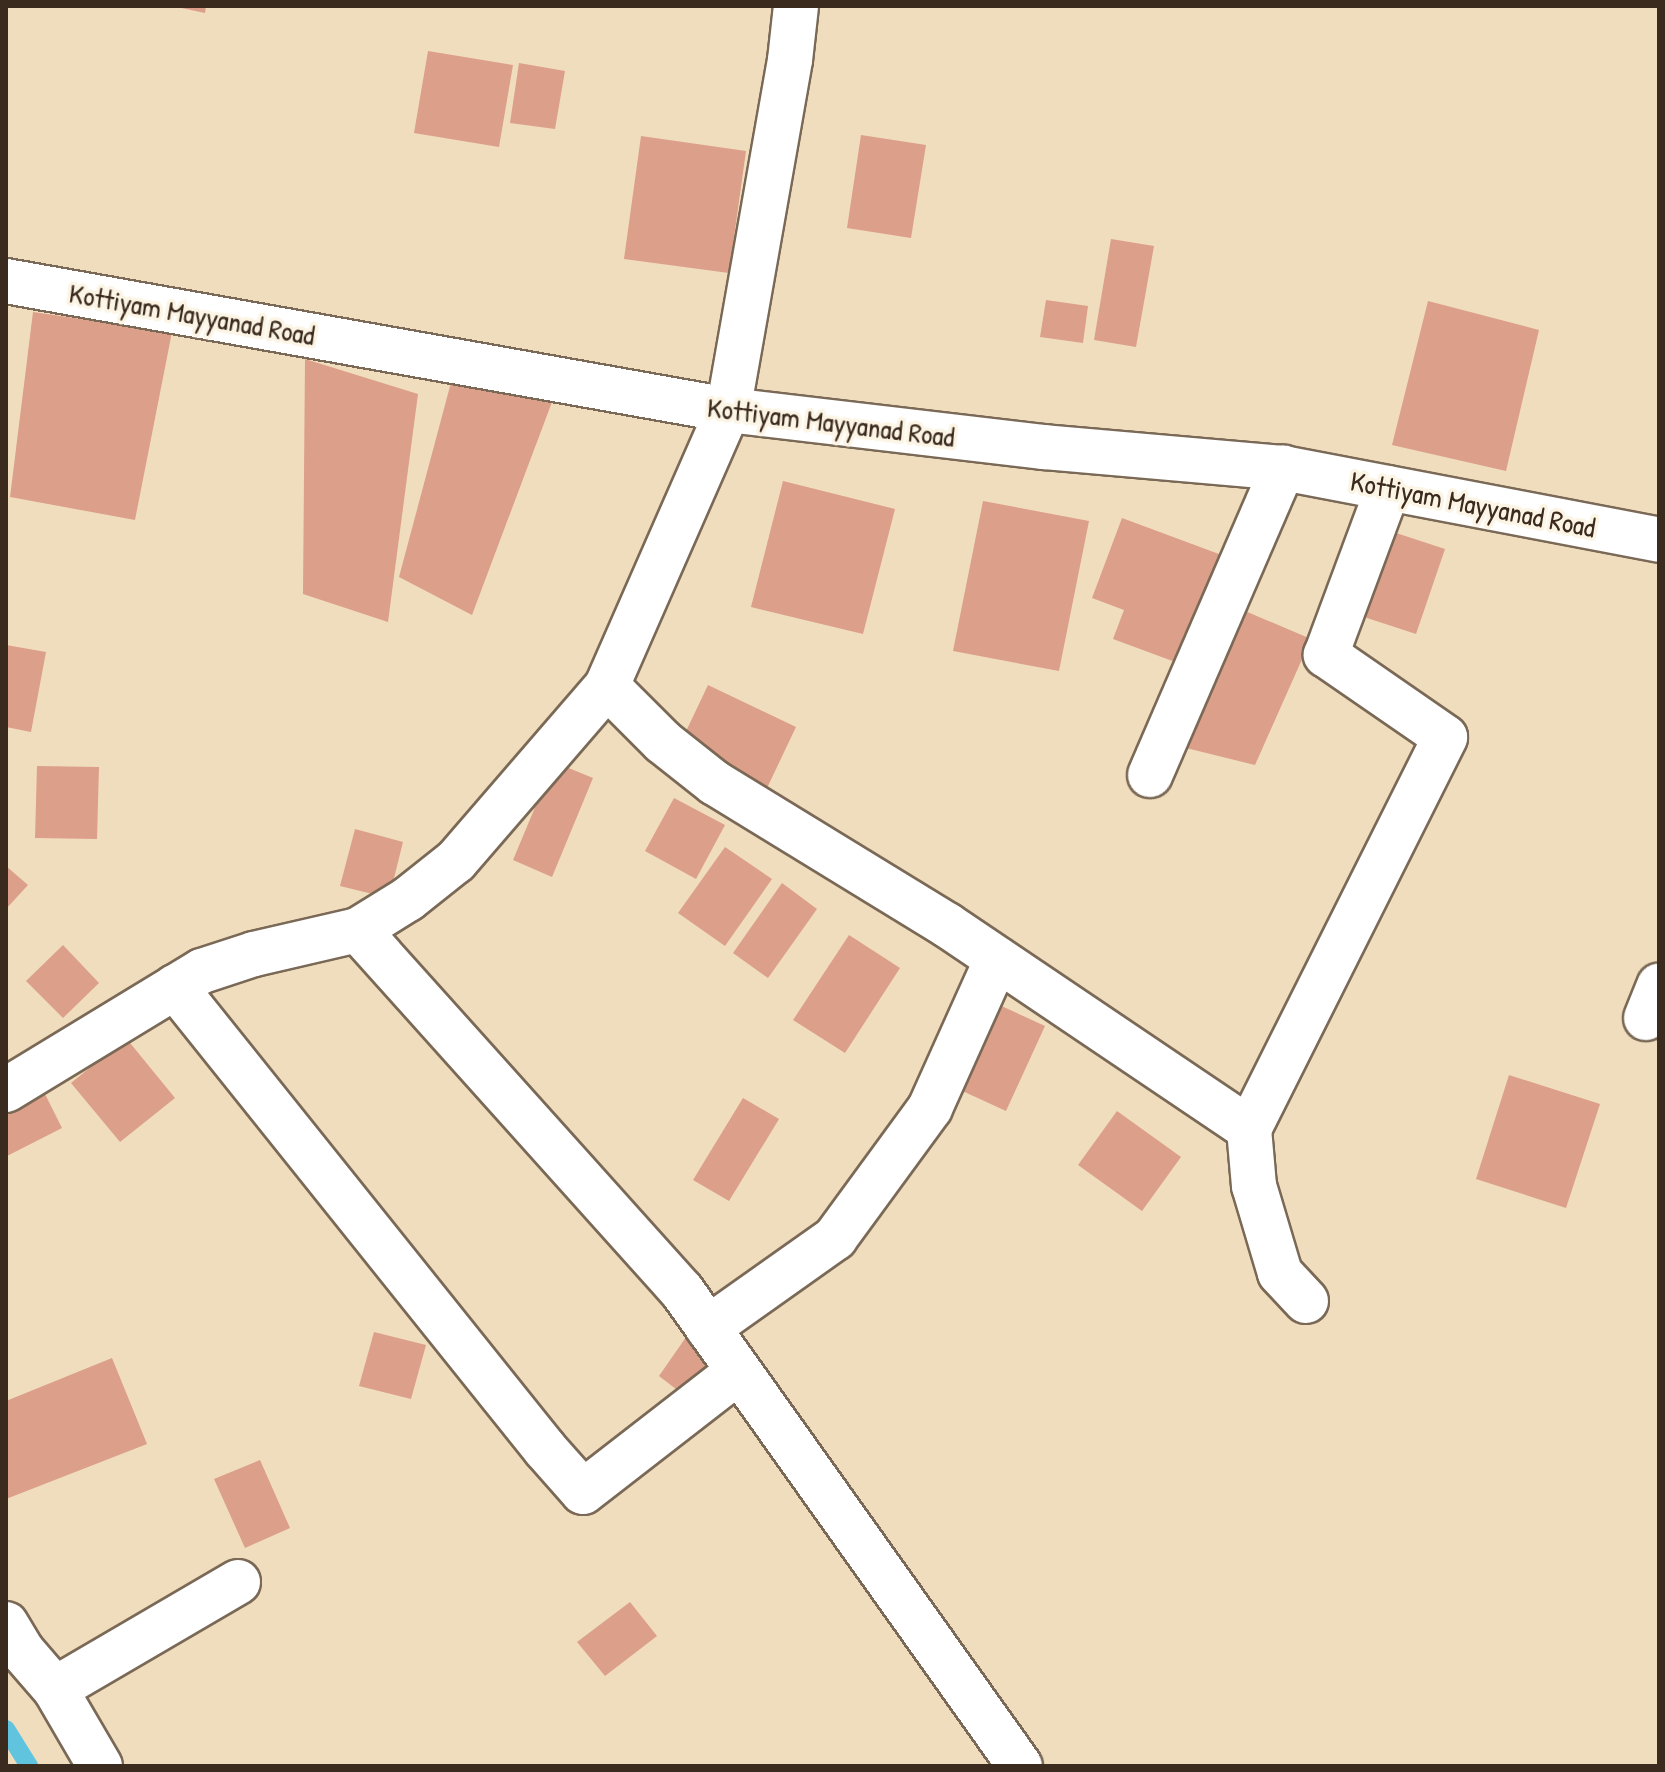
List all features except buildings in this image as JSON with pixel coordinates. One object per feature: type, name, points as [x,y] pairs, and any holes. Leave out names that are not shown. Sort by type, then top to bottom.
[{"type":"street","points":[[6,1090],[202,971],[254,954],[358,930],[408,899],[456,861],[607,686],[728,410],[790,60],[796,6]]},
{"type":"street","name":"Kottiyam Mayyanad Road","points":[[6,281],[728,410],[1044,447],[1283,468],[1659,540]]},
{"type":"street","points":[[1150,775],[1283,468]]},
{"type":"street","points":[[1306,1301],[1280,1273],[1254,1186],[1249,1129],[1445,737],[1326,655],[1388,488]]},
{"type":"street","points":[[607,686],[663,742],[715,783],[997,959],[1249,1129]]},
{"type":"street","points":[[358,930],[682,1291],[1020,1766]]},
{"type":"street","points":[[708,1328],[835,1238],[930,1108],[997,959]]},
{"type":"street","points":[[175,987],[535,1437],[583,1492],[739,1371]]},
{"type":"street","points":[[55,1689],[238,1582]]},
{"type":"street","points":[[12,1646],[55,1689],[100,1766]]},
{"type":"waterway","points":[[6,1729],[29,1766]]}]
